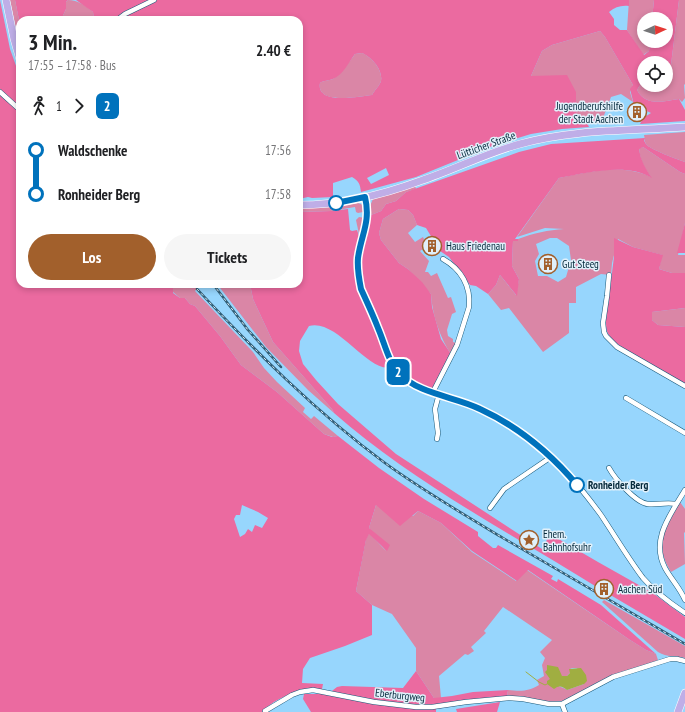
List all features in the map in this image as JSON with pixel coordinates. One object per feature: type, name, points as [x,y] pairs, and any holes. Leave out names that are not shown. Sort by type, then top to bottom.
[{"type":"main road","points":[[6,0],[16,46]]},
{"type":"main road","name":"Lütticher Straße","points":[[303,205],[335,203],[365,197],[420,181],[498,151],[533,140],[572,133],[685,127]]},
{"type":"main road","points":[[678,712],[685,693]]},
{"type":"street","points":[[122,16],[154,0]]},
{"type":"street","points":[[0,92],[16,106]]},
{"type":"street","points":[[365,197],[367,205],[367,221],[358,256],[361,289],[391,361],[400,375],[412,384],[480,408],[534,442],[551,457],[576,484],[600,514],[644,578],[657,592],[685,612]]},
{"type":"street","points":[[437,439],[438,433],[435,409],[436,393],[457,345],[469,307],[465,280],[449,263],[443,259]]},
{"type":"street","points":[[609,275],[603,316],[603,328],[606,336],[617,347],[685,386]]},
{"type":"street","points":[[626,398],[685,433]]},
{"type":"street","points":[[490,508],[504,489],[551,457]]},
{"type":"street","points":[[609,468],[613,475],[638,501],[646,504],[676,504]]},
{"type":"street","points":[[685,490],[662,531],[660,554],[666,568],[685,600]]},
{"type":"street","points":[[565,712],[562,704],[613,677],[670,659],[677,658],[685,661]]},
{"type":"street","name":"Eberburgweg","points":[[265,711],[292,695],[313,690],[374,702],[416,707],[432,707],[472,701],[509,698],[549,704],[562,704]]},
{"type":"shaded area","points":[[0,0],[10,49],[16,66],[16,288],[173,288],[173,293],[180,298],[185,298],[190,304],[195,306],[220,336],[241,365],[277,392],[324,434],[332,437],[338,436],[379,468],[424,499],[478,532],[478,536],[493,548],[496,548],[498,545],[553,576],[551,579],[557,582],[558,579],[601,605],[656,654],[646,650],[630,640],[528,570],[517,581],[472,551],[441,523],[418,511],[400,526],[376,505],[369,528],[390,545],[387,551],[369,534],[366,540],[356,591],[372,605],[372,635],[310,658],[303,669],[302,683],[323,684],[322,689],[306,690],[282,697],[262,712],[0,712]],"holes":[[[242,505],[268,518],[262,528],[255,525],[252,532],[248,529],[245,534],[240,537],[234,519],[236,515],[240,515]]]},
{"type":"shaded area","points":[[10,0],[15,0],[18,16],[16,16],[16,29]]},
{"type":"shaded area","points":[[15,0],[68,0],[66,2],[66,9],[63,16],[18,16]]},
{"type":"shaded area","points":[[68,0],[72,0],[78,2],[93,12],[94,16],[63,16],[66,9],[66,2]]},
{"type":"shaded area","points":[[76,0],[629,0],[629,6],[618,7],[609,12],[614,19],[614,25],[620,30],[627,30],[637,45],[637,48],[639,48],[644,55],[649,51],[649,48],[673,48],[673,12],[653,12],[654,0],[679,0],[672,56],[637,56],[637,92],[645,99],[656,102],[679,99],[685,110],[685,121],[640,124],[643,118],[651,113],[634,105],[630,89],[633,85],[600,31],[552,45],[542,51],[531,76],[567,75],[576,92],[576,118],[580,122],[587,123],[589,127],[562,129],[531,134],[495,145],[416,177],[361,192],[359,183],[352,177],[333,183],[333,197],[303,198],[303,16],[94,16],[93,12]],"holes":[[[362,53],[376,64],[381,77],[381,81],[372,95],[340,98],[325,95],[321,90],[320,83],[337,77],[355,54]],[[386,168],[389,175],[371,184],[367,178]]]},
{"type":"shaded area","points":[[629,0],[654,0],[653,12],[637,12],[637,46],[627,30]]},
{"type":"shaded area","points":[[679,0],[685,0],[685,98],[682,102],[679,99],[656,102],[645,99],[639,92],[673,92],[672,56]]},
{"type":"shaded area","points":[[600,31],[633,85],[630,92],[633,102],[621,94],[611,97],[603,118],[610,120],[609,124],[580,122],[531,76],[542,51],[552,45]]},
{"type":"shaded area","points":[[639,48],[649,48],[649,51],[643,55]]},
{"type":"shaded area","points":[[362,53],[376,64],[380,72],[381,81],[372,95],[340,98],[325,95],[321,90],[320,83],[333,79],[342,71],[355,54]]},
{"type":"shaded area","points":[[685,132],[685,162],[653,149],[645,142],[644,135]]},
{"type":"shaded area","points":[[645,138],[644,140],[646,144],[653,149],[685,162],[685,174],[643,147],[639,149],[641,157],[645,168],[652,178],[642,173],[631,171],[606,170],[559,178],[515,239],[518,239],[518,241],[513,241],[512,266],[519,279],[517,296],[500,275],[496,285],[488,294],[476,286],[470,285],[449,257],[440,251],[426,228],[417,225],[413,215],[408,210],[399,209],[383,219],[379,233],[381,240],[399,263],[422,282],[431,294],[432,307],[441,339],[451,354],[433,390],[414,382],[403,374],[393,359],[364,288],[361,269],[364,242],[371,215],[381,211],[386,204],[396,201],[406,192],[519,152],[551,144]]},
{"type":"shaded area","points":[[643,147],[685,174],[685,223],[678,255],[685,255],[685,273],[672,273],[659,269],[662,255],[633,247],[618,239],[612,263],[611,275],[601,274],[576,287],[576,303],[569,303],[569,333],[543,352],[509,308],[501,310],[488,294],[496,285],[500,275],[516,295],[519,279],[512,266],[513,241],[518,241],[518,239],[541,232],[564,229],[545,228],[517,237],[559,178],[605,170],[629,170],[651,177],[643,164],[639,148]],"holes":[[[550,238],[557,238],[569,246],[571,260],[566,277],[558,282],[547,276],[538,276],[535,261],[539,254],[536,244]]]},
{"type":"shaded area","points":[[415,186],[416,189],[406,192],[396,201],[386,204],[381,211],[371,215],[370,206],[373,199]]},
{"type":"shaded area","points":[[356,203],[361,204],[365,210],[358,213],[356,212],[355,207],[331,211],[303,212],[303,208],[331,207]]},
{"type":"shaded area","points":[[348,209],[350,230],[357,230],[360,239],[357,256],[357,279],[359,290],[391,367],[382,367],[373,362],[331,330],[320,326],[309,326],[300,341],[299,351],[303,364],[316,380],[338,404],[396,454],[542,549],[550,534],[653,593],[685,617],[685,639],[607,593],[609,589],[602,585],[600,589],[463,506],[397,462],[334,413],[273,342],[253,299],[251,288],[303,288],[303,212]]},
{"type":"shaded area","points":[[399,209],[408,210],[413,215],[417,225],[408,233],[415,242],[423,237],[427,246],[420,251],[429,261],[425,272],[428,272],[431,276],[437,273],[448,298],[451,297],[456,312],[452,314],[447,330],[448,336],[453,339],[453,342],[456,343],[451,354],[443,341],[437,326],[431,294],[408,269],[399,263],[381,240],[379,233],[383,219]]},
{"type":"shaded area","points":[[359,217],[365,218],[360,239],[356,220]]},
{"type":"shaded area","points":[[685,223],[685,253],[677,253]]},
{"type":"shaded area","points":[[614,238],[633,247],[663,255],[659,269],[672,273],[685,273],[685,308],[652,312],[652,320],[658,325],[685,327],[685,385],[632,354],[614,341],[608,333],[606,328],[606,320],[614,257]]},
{"type":"shaded area","points":[[173,288],[198,288],[195,291],[253,352],[264,368],[277,382],[305,408],[303,412],[311,419],[314,416],[338,436],[333,437],[324,434],[277,392],[241,365],[220,336],[195,306],[190,304],[185,298],[180,298],[173,292]]},
{"type":"shaded area","points":[[220,288],[251,288],[253,299],[273,342],[334,413],[308,390],[266,347]]},
{"type":"shaded area","points":[[685,308],[685,327],[658,325],[652,320],[652,312]]},
{"type":"shaded area","points":[[680,502],[685,509],[685,564],[671,572],[663,553],[663,536]]},
{"type":"shaded area","points":[[376,505],[413,516],[418,511],[441,523],[472,552],[516,581],[527,570],[630,640],[646,650],[656,654],[658,660],[611,676],[568,699],[561,701],[538,702],[507,696],[508,690],[528,690],[539,685],[537,680],[544,676],[542,665],[545,658],[540,652],[552,640],[503,607],[484,631],[486,633],[471,647],[474,651],[468,655],[465,654],[439,676],[441,698],[434,698],[416,671],[416,648],[392,614],[372,605],[356,591],[366,539],[369,533],[386,551],[369,528]],"holes":[[[577,668],[584,684],[567,690],[554,683],[547,670],[562,676],[567,676],[570,673],[570,669]]]},
{"type":"shaded area","points":[[604,600],[685,646],[685,658],[665,655],[658,652],[602,602]]},
{"type":"shaded area","points":[[547,665],[558,667],[562,676],[567,676],[570,673],[569,669],[581,668],[586,675],[587,681],[584,684],[567,690],[560,686],[554,689],[547,684],[547,681],[550,679],[545,672],[547,670]]},
{"type":"shaded area","points":[[416,671],[434,698],[473,692],[508,690],[507,696],[483,698],[481,702],[436,709],[436,712],[311,712],[303,699],[304,694],[328,694],[337,687],[342,686],[403,688]]},
{"type":"shaded area","points":[[500,702],[497,712],[457,712],[456,709]]},
{"type":"waterway","points":[[526,672],[539,682],[545,685],[547,684]]},
{"type":"railway","points":[[216,288],[248,330],[281,367]]},
{"type":"railway","points":[[197,289],[241,335],[310,402],[385,463],[473,520],[685,644]]},
{"type":"bus line","name":"2","points":[[336,203],[365,197],[368,213],[358,256],[361,289],[391,361],[400,375],[412,384],[424,390],[454,398],[480,408],[520,431],[543,449],[577,485]]},
{"type":"place","name":"Jugendberufshilfe der Stadt Aachen","points":[[637,112]]},
{"type":"place","name":"Haus Friedenau","points":[[432,246]]},
{"type":"place","name":"Gut Steeg","points":[[548,264]]},
{"type":"place","name":"Ronheider Berg","points":[[577,485]]},
{"type":"place","name":"Ehem. Bahnhofsuhr","points":[[529,540]]},
{"type":"place","name":"Aachen Süd","points":[[604,589]]}]
